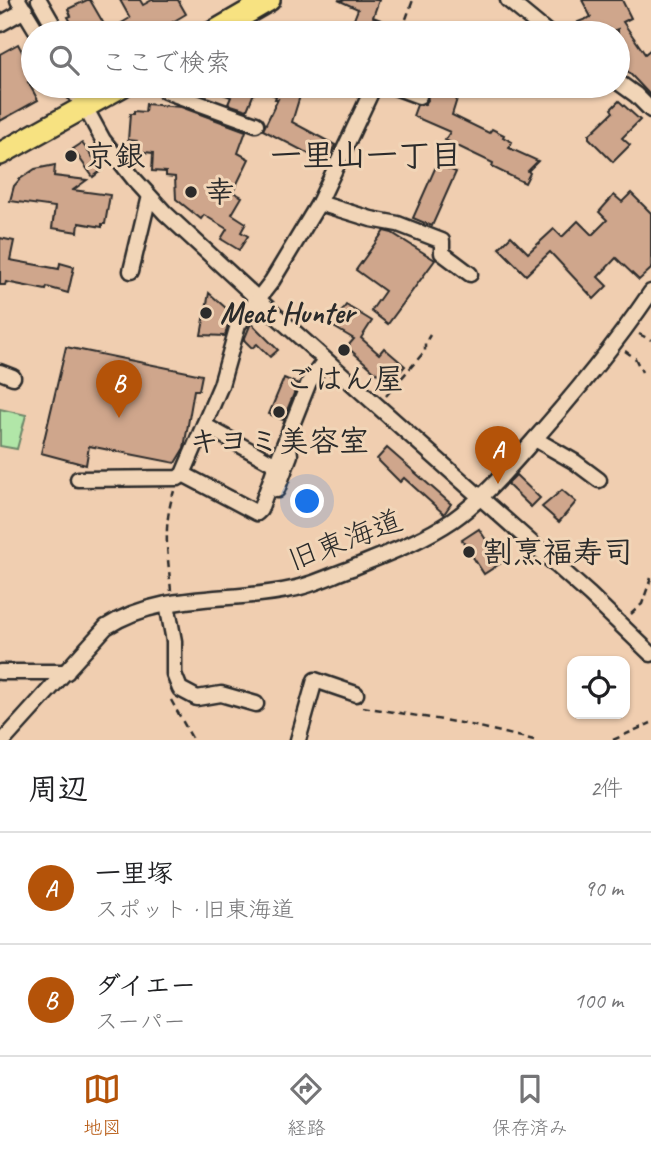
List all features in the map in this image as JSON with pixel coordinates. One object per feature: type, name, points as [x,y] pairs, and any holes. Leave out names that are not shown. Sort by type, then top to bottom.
[{"type":"highway","points":[[233,21],[270,0]]},
{"type":"highway","points":[[0,154],[81,98]]},
{"type":"street","points":[[40,0],[51,21]]},
{"type":"street","points":[[508,0],[533,21]]},
{"type":"street","points":[[0,24],[21,5],[31,21]]},
{"type":"street","points":[[630,90],[651,110]]},
{"type":"street","points":[[85,98],[103,140],[149,196],[257,299],[651,654]]},
{"type":"street","points":[[184,98],[256,124]]},
{"type":"street","points":[[181,476],[221,385],[238,324],[272,281],[319,202],[368,98]]},
{"type":"street","points":[[131,271],[149,196]]},
{"type":"street","points":[[319,202],[371,219],[398,223],[442,241],[442,253],[470,274]]},
{"type":"street","name":"旧東海道","points":[[4,740],[106,627],[120,618],[170,603],[281,592],[305,587],[425,537],[453,520],[480,498],[570,400],[651,292]]},
{"type":"street","points":[[78,479],[181,476],[257,513],[310,382],[325,360]]},
{"type":"street","points":[[204,425],[276,464]]},
{"type":"street","points":[[277,490],[294,460],[288,435]]},
{"type":"street","points":[[535,439],[575,461],[598,480]]},
{"type":"street","points":[[170,603],[174,674],[180,689],[197,698],[221,694],[256,704]]},
{"type":"street","points":[[0,672],[66,672]]},
{"type":"street","points":[[298,740],[315,680],[360,700]]},
{"type":"path","points":[[405,21],[413,0]]},
{"type":"path","points":[[376,405],[425,351],[425,343],[430,335]]},
{"type":"path","points":[[613,344],[635,358],[642,372]]},
{"type":"path","points":[[170,603],[165,542],[170,504],[181,476]]},
{"type":"path","points":[[620,624],[642,604],[651,578]]},
{"type":"path","points":[[360,700],[534,740]]},
{"type":"path","points":[[613,740],[651,723]]},
{"type":"green space","points":[[0,409],[26,415],[17,449],[0,446]]},
{"type":"building","points":[[90,0],[102,21],[70,21],[68,9]]},
{"type":"building","points":[[120,0],[140,0],[143,5],[152,0],[178,0],[186,14],[174,21],[125,21],[130,18]]},
{"type":"building","points":[[338,0],[379,0],[373,17],[384,21],[353,21],[358,9]]},
{"type":"building","points":[[582,0],[622,0],[631,18],[625,21],[581,21],[591,17]]},
{"type":"building","points":[[630,32],[645,54],[651,49],[651,96],[630,74]]},
{"type":"building","points":[[18,44],[21,50],[21,98],[38,100],[0,121],[0,54]]},
{"type":"building","points":[[231,98],[252,98],[247,110],[228,104]]},
{"type":"building","points":[[299,98],[292,122],[335,145],[326,163],[263,130],[278,99],[275,99]]},
{"type":"building","points":[[457,98],[452,115],[489,133],[492,129],[504,135],[503,137],[512,142],[509,148],[538,161],[528,171],[530,173],[525,183],[492,167],[493,163],[445,140],[450,132],[413,116],[417,105],[425,104],[428,100]]},
{"type":"building","points":[[619,101],[640,120],[622,138],[630,145],[613,162],[589,135],[613,112],[611,109]]},
{"type":"building","points":[[146,104],[181,107],[246,131],[238,153],[249,159],[233,192],[242,197],[232,214],[246,223],[241,232],[248,236],[239,250],[221,239],[227,229],[204,215],[201,219],[176,199],[175,177],[166,176],[166,172],[152,171],[153,153],[136,151],[137,141],[128,140],[130,114],[134,114],[134,111],[145,112]]},
{"type":"building","points":[[82,143],[102,170],[93,177],[73,149]]},
{"type":"building","points":[[437,164],[456,172],[432,226],[413,218]]},
{"type":"building","points":[[55,165],[54,176],[87,180],[73,190],[110,195],[105,224],[102,224],[102,227],[79,223],[78,232],[52,228],[55,207],[10,201],[14,186],[20,179],[35,169]]},
{"type":"building","points":[[631,193],[651,213],[651,269],[639,280],[616,258],[598,277],[607,286],[594,299],[550,252],[526,275],[499,248],[511,236],[528,253],[554,229],[562,237],[578,221],[592,235],[607,220],[599,212],[614,195],[622,202]]},
{"type":"building","points":[[384,231],[392,233],[435,260],[388,324],[371,311],[385,291],[356,270]]},
{"type":"building","points":[[0,238],[14,241],[10,260],[59,269],[60,263],[74,267],[68,293],[47,287],[46,290],[6,282],[5,285],[0,285]]},
{"type":"building","points":[[209,293],[227,309],[225,314],[228,324],[225,336],[201,335]]},
{"type":"building","points":[[346,305],[372,321],[361,338],[379,354],[384,348],[405,366],[389,384],[347,347],[354,339],[332,326]]},
{"type":"building","points":[[251,323],[278,350],[270,357],[257,344],[252,348],[244,340]]},
{"type":"building","points":[[66,347],[202,375],[199,390],[194,390],[184,448],[175,463],[89,446],[86,465],[41,453]]},
{"type":"building","points":[[284,378],[298,384],[283,420],[269,414]]},
{"type":"building","points":[[387,448],[451,504],[444,514],[404,478],[400,482],[377,459]]},
{"type":"building","points":[[516,475],[540,498],[531,507],[507,484]]},
{"type":"building","points":[[562,490],[576,502],[559,522],[542,507]]},
{"type":"building","points":[[479,529],[501,563],[484,574],[462,540]]},
{"type":"place","name":"京銀","points":[[71,156]]},
{"type":"place","name":"幸","points":[[191,192]]},
{"type":"place","name":"Meat Hunter","points":[[206,313]]},
{"type":"place","name":"ごはん屋","points":[[344,350]]},
{"type":"place","name":"キヨミ美容室","points":[[279,412]]},
{"type":"place","name":"ダイエー","points":[[119,418]]},
{"type":"place","name":"一里塚","points":[[498,484]]},
{"type":"place","name":"割烹福寿司","points":[[469,552]]},
{"type":"district","name":"一里山一丁目","points":[[366,155]]}]
